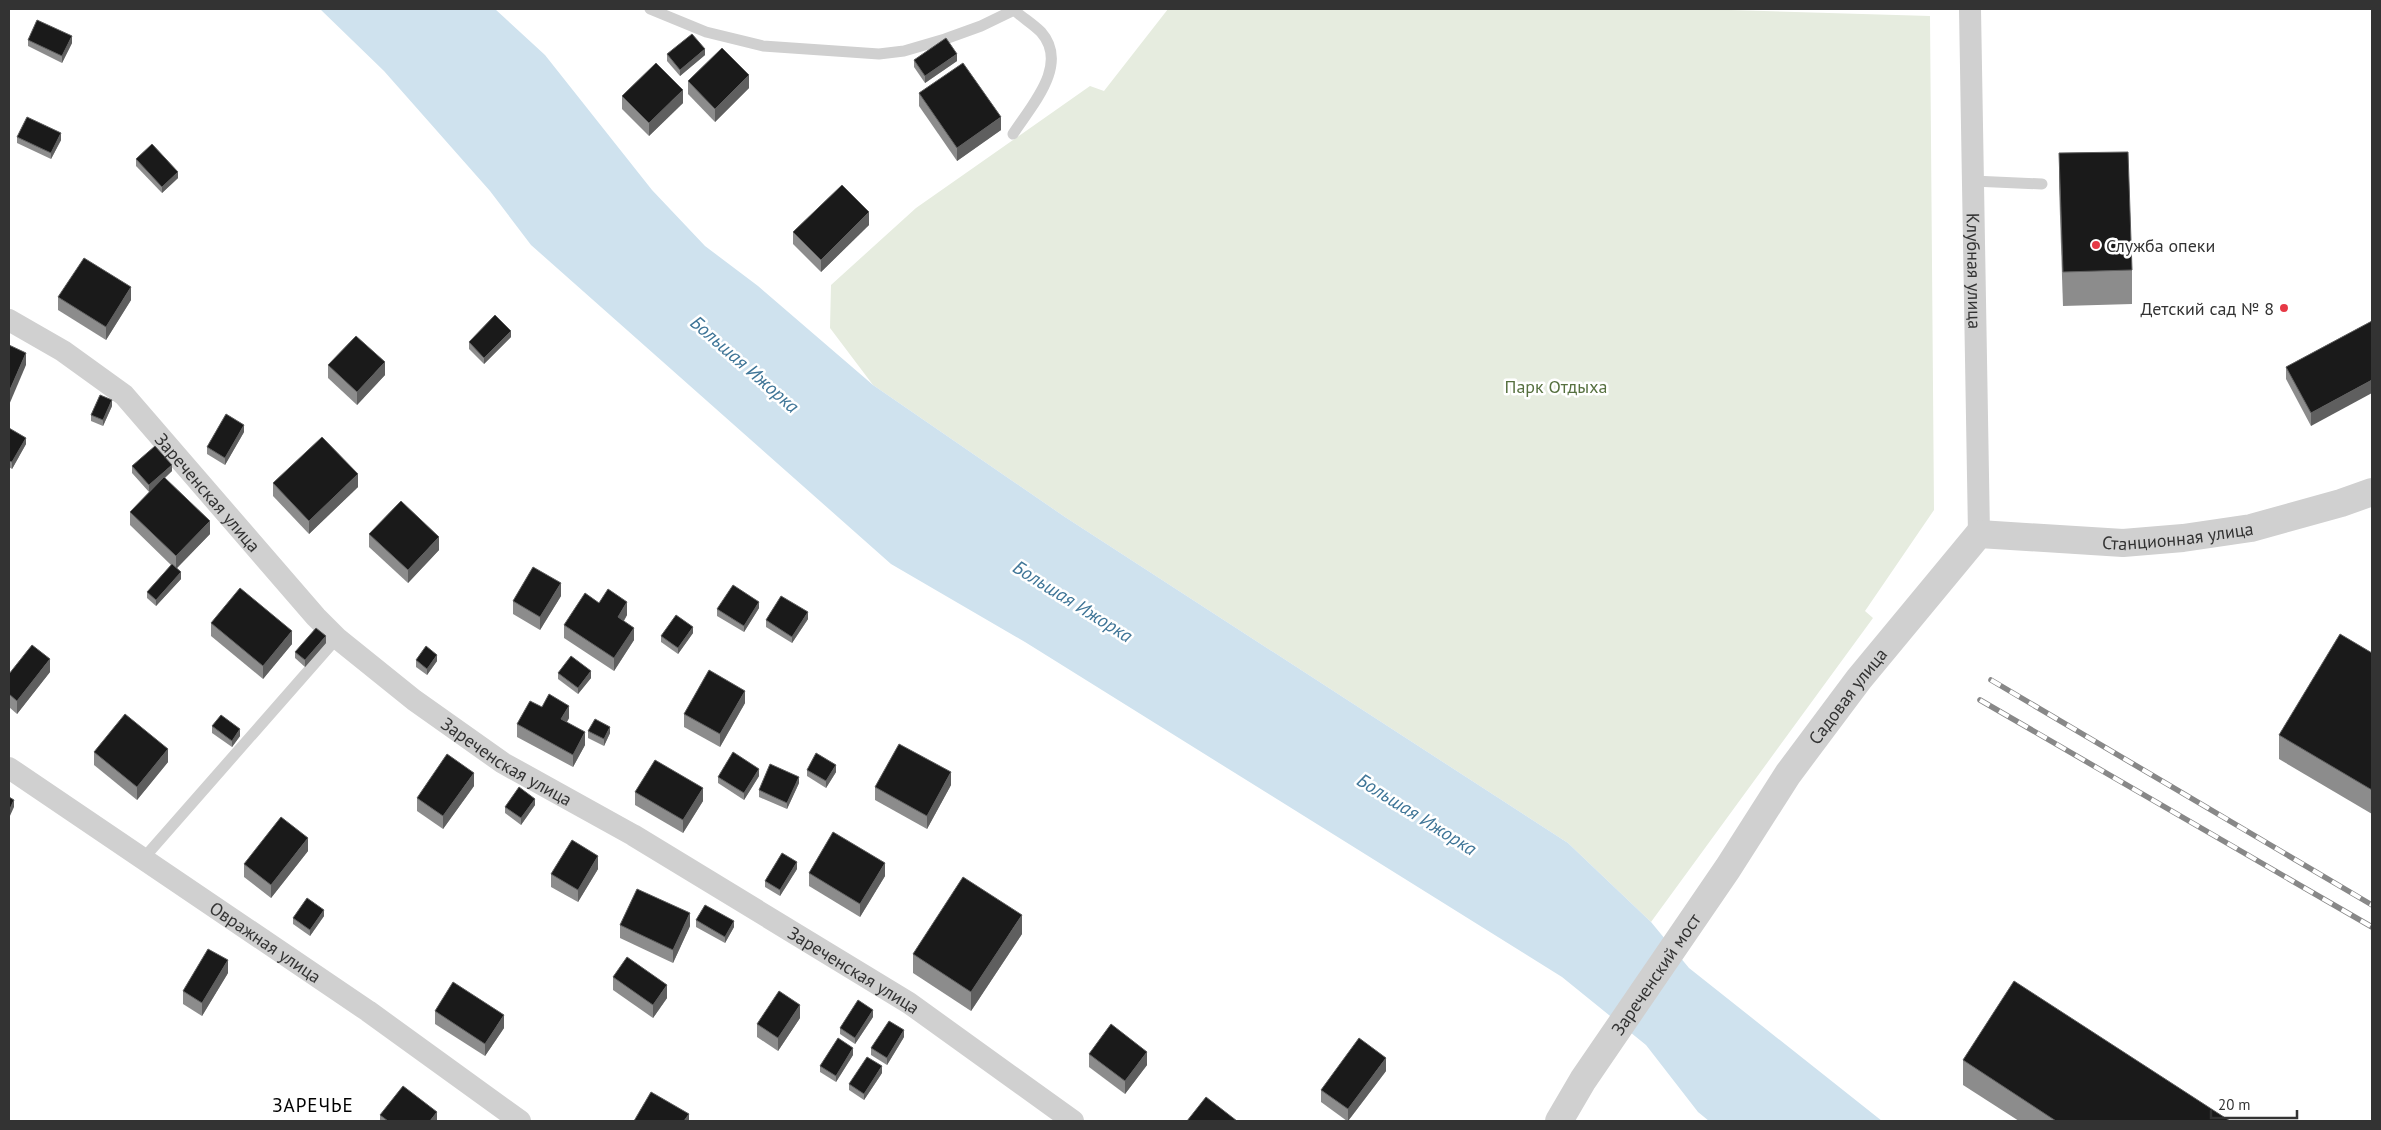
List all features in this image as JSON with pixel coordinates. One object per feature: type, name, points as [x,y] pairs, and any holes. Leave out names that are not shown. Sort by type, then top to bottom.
[{"type":"street","name":"Клубная улица","points":[[1970,9],[1979,534]]},
{"type":"street","name":"Зареченская улица","points":[[9,320],[63,351],[124,395],[316,617],[338,638],[414,700],[503,763],[632,835],[909,1003],[1072,1121]]},
{"type":"street","name":"Станционная улица","points":[[1979,534],[2123,543],[2183,538],[2250,528],[2341,503],[2372,492]]},
{"type":"street","name":"Садовая улица","points":[[1728,868],[1800,758],[1859,679],[1979,534]]},
{"type":"street","name":"Овражная улица","points":[[9,768],[368,1011],[520,1121]]},
{"type":"street","name":"Зареченский мост","points":[[1559,1121],[1583,1080],[1728,868]]},
{"type":"lane","points":[[650,9],[706,32],[763,46],[879,54],[904,51],[946,39],[1015,10],[1041,33],[1051,48],[1052,62],[1050,76],[1013,134]]},
{"type":"lane","points":[[1973,181],[2042,184]]},
{"type":"lane","points":[[143,859],[338,638]]},
{"type":"green space","name":"Парк Отдыха","points":[[1168,9],[1698,9],[1930,16],[1934,510],[1865,611],[1873,618],[1651,922],[1568,843],[1065,517],[873,385],[830,328],[831,285],[916,208],[1090,86],[1104,91]]},
{"type":"water","name":"Большая Ижорка","points":[[320,9],[495,9],[545,55],[652,190],[705,246],[758,286],[873,385],[1065,517],[1568,843],[1651,922],[1689,968],[1882,1121],[1709,1121],[1698,1112],[1646,1045],[1562,977],[1025,642],[891,564],[531,245],[490,191],[384,71]]},
{"type":"building","points":[[37,20],[72,36],[62,56],[28,40]]},
{"type":"building","points":[[692,34],[705,49],[680,70],[667,54]]},
{"type":"building","points":[[946,38],[957,54],[925,76],[914,60]]},
{"type":"building","points":[[722,48],[749,75],[715,109],[688,81]]},
{"type":"building","points":[[656,63],[683,90],[649,123],[622,96]]},
{"type":"building","points":[[963,63],[1001,117],[957,148],[919,93]]},
{"type":"building","points":[[27,117],[61,133],[51,153],[17,137]]},
{"type":"building","points":[[152,144],[178,172],[162,187],[136,159]]},
{"type":"building","name":"Служба опеки","points":[[2128,152],[2132,270],[2063,272],[2059,153]]},
{"type":"building","points":[[842,185],[869,212],[821,260],[793,232]]},
{"type":"building","points":[[84,258],[131,287],[106,327],[58,297]]},
{"type":"building","points":[[495,315],[511,331],[484,358],[469,342]]},
{"type":"building","points":[[2372,321],[2372,380],[2311,413],[2286,367]]},
{"type":"building","points":[[356,336],[385,362],[357,392],[328,365]]},
{"type":"building","points":[[9,345],[26,353],[9,392]]},
{"type":"building","points":[[100,395],[112,400],[103,420],[91,415]]},
{"type":"building","points":[[226,414],[244,425],[225,458],[207,447]]},
{"type":"building","points":[[9,428],[26,438],[12,462],[9,461]]},
{"type":"building","points":[[322,437],[358,474],[309,521],[273,483]]},
{"type":"building","points":[[155,446],[172,465],[149,485],[132,466]]},
{"type":"building","points":[[164,477],[210,521],[176,556],[130,512]]},
{"type":"building","points":[[401,501],[439,537],[408,570],[369,534]]},
{"type":"building","points":[[172,564],[181,572],[156,600],[147,592]]},
{"type":"building","points":[[533,567],[561,583],[540,617],[513,601]]},
{"type":"building","points":[[733,585],[759,602],[744,626],[717,609]]},
{"type":"building","points":[[240,588],[292,631],[263,666],[211,623]]},
{"type":"building","points":[[608,589],[627,602],[618,617],[634,628],[614,658],[564,625],[585,593],[599,603]]},
{"type":"building","points":[[781,596],[808,612],[792,637],[766,620]]},
{"type":"building","points":[[676,615],[693,627],[678,648],[661,636]]},
{"type":"building","points":[[316,628],[326,636],[305,660],[295,652]]},
{"type":"building","points":[[2340,634],[2372,653],[2372,790],[2279,735]]},
{"type":"building","points":[[32,645],[50,659],[17,701],[9,694],[9,674]]},
{"type":"building","points":[[426,646],[437,655],[427,669],[416,660]]},
{"type":"building","points":[[571,656],[591,671],[578,688],[558,673]]},
{"type":"building","points":[[709,670],[745,691],[720,734],[684,714]]},
{"type":"building","points":[[549,694],[569,706],[561,719],[585,732],[573,755],[517,724],[530,701],[542,707]]},
{"type":"building","points":[[125,714],[168,749],[137,787],[94,752]]},
{"type":"building","points":[[221,715],[240,729],[232,741],[212,726]]},
{"type":"building","points":[[595,719],[610,727],[604,739],[588,731]]},
{"type":"building","points":[[899,744],[951,772],[927,816],[875,787]]},
{"type":"building","points":[[733,752],[759,769],[744,793],[718,777]]},
{"type":"building","points":[[816,753],[836,765],[826,781],[807,770]]},
{"type":"building","points":[[447,754],[474,773],[443,816],[417,798]]},
{"type":"building","points":[[655,760],[703,788],[683,820],[635,792]]},
{"type":"building","points":[[770,764],[799,777],[787,803],[759,790]]},
{"type":"building","points":[[519,787],[535,799],[521,818],[505,807]]},
{"type":"building","points":[[9,797],[14,800],[9,811]]},
{"type":"building","points":[[281,817],[308,838],[271,885],[244,864]]},
{"type":"building","points":[[833,832],[885,863],[860,904],[809,873]]},
{"type":"building","points":[[572,840],[598,856],[578,890],[551,874]]},
{"type":"building","points":[[782,853],[797,862],[780,890],[765,881]]},
{"type":"building","points":[[963,877],[1022,915],[971,992],[913,954]]},
{"type":"building","points":[[637,889],[690,913],[673,950],[620,925]]},
{"type":"building","points":[[307,898],[324,910],[310,930],[293,918]]},
{"type":"building","points":[[705,905],[734,921],[725,937],[696,920]]},
{"type":"building","points":[[208,949],[228,960],[202,1003],[183,991]]},
{"type":"building","points":[[627,957],[667,985],[653,1005],[613,977]]},
{"type":"building","points":[[2014,981],[2230,1121],[2056,1121],[1963,1060]]},
{"type":"building","points":[[453,982],[504,1015],[485,1044],[435,1011]]},
{"type":"building","points":[[779,991],[800,1005],[778,1038],[757,1024]]},
{"type":"building","points":[[858,1000],[873,1010],[855,1038],[840,1028]]},
{"type":"building","points":[[889,1021],[904,1030],[887,1058],[871,1048]]},
{"type":"building","points":[[1111,1024],[1147,1052],[1125,1081],[1089,1054]]},
{"type":"building","points":[[838,1038],[853,1048],[836,1076],[820,1066]]},
{"type":"building","points":[[1359,1038],[1386,1058],[1348,1109],[1321,1090]]},
{"type":"building","points":[[867,1057],[882,1066],[864,1094],[849,1084]]},
{"type":"building","points":[[403,1086],[437,1112],[430,1121],[388,1121],[380,1115]]},
{"type":"building","points":[[651,1092],[689,1114],[684,1121],[634,1121]]},
{"type":"building","points":[[1206,1097],[1237,1121],[1187,1121]]},
{"type":"railway","points":[[1991,680],[2372,905]]},
{"type":"railway","points":[[1980,700],[2372,927]]},
{"type":"place","name":"Служба опеки","points":[[2096,245]]},
{"type":"place","name":"Детский сад № 8","points":[[2284,308]]},
{"type":"district","name":"ЗАРЕЧЬЕ","points":[[313,1105]]}]
